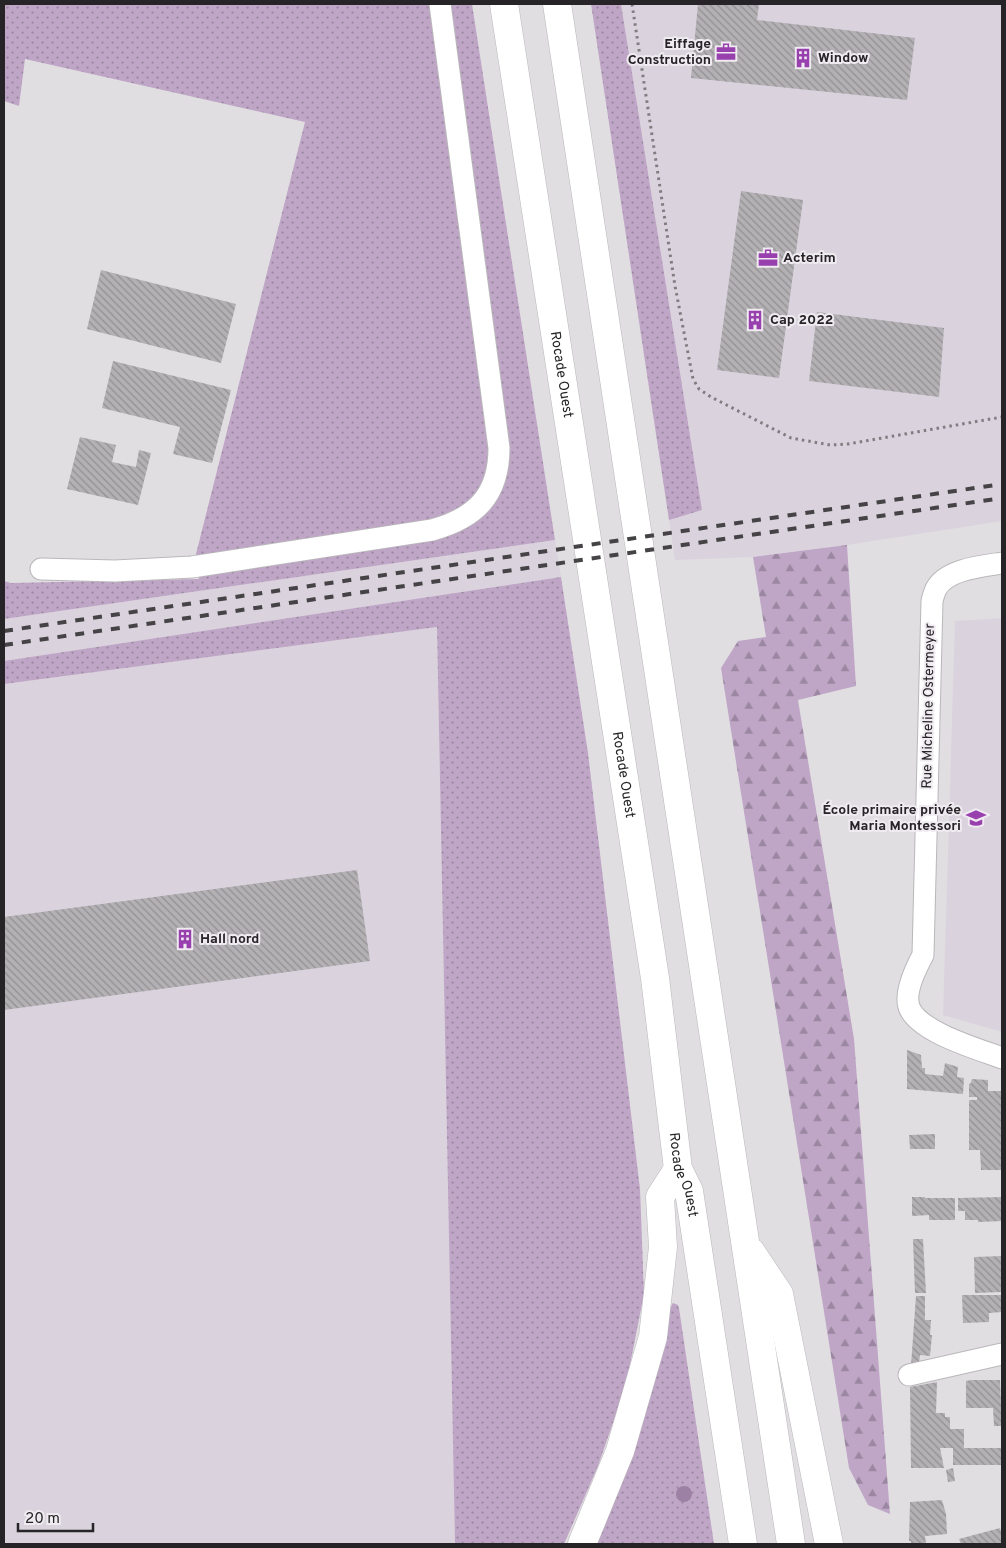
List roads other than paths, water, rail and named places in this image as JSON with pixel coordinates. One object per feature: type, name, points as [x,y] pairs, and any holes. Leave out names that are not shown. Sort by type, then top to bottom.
[{"type":"highway","name":"Rocade Ouest","points":[[504,4],[655,978],[678,1169],[689,1191],[743,1544]]},
{"type":"highway","points":[[557,4],[791,1544]]},
{"type":"highway","points":[[582,1544],[620,1451],[653,1337],[662,1247],[660,1197],[678,1169]]},
{"type":"highway","points":[[746,1244],[779,1294],[829,1544]]},
{"type":"street","points":[[40,569],[115,571],[192,567],[432,530],[451,525],[469,515],[484,501],[495,483],[499,465],[499,448],[440,4]]},
{"type":"street","name":"Rue Micheline Ostermeyer","points":[[1002,563],[959,572],[943,580],[936,588],[932,601],[924,955],[914,972],[909,987],[909,1006],[921,1023],[935,1032],[1002,1058]]},
{"type":"street","points":[[909,1375],[1002,1354]]},
{"type":"railway","points":[[4,631],[1002,484]]},
{"type":"railway","points":[[4,645],[1002,498]]},
{"type":"place","name":"Eiffage Construction","points":[[726,52]]},
{"type":"place","name":"Window","points":[[803,58]]},
{"type":"place","name":"Acterim","points":[[768,258]]},
{"type":"place","name":"Cap 2022","points":[[755,320]]},
{"type":"place","name":"École primaire privée Maria Montessori","points":[[976,818]]},
{"type":"place","name":"Hall nord","points":[[185,939]]}]
